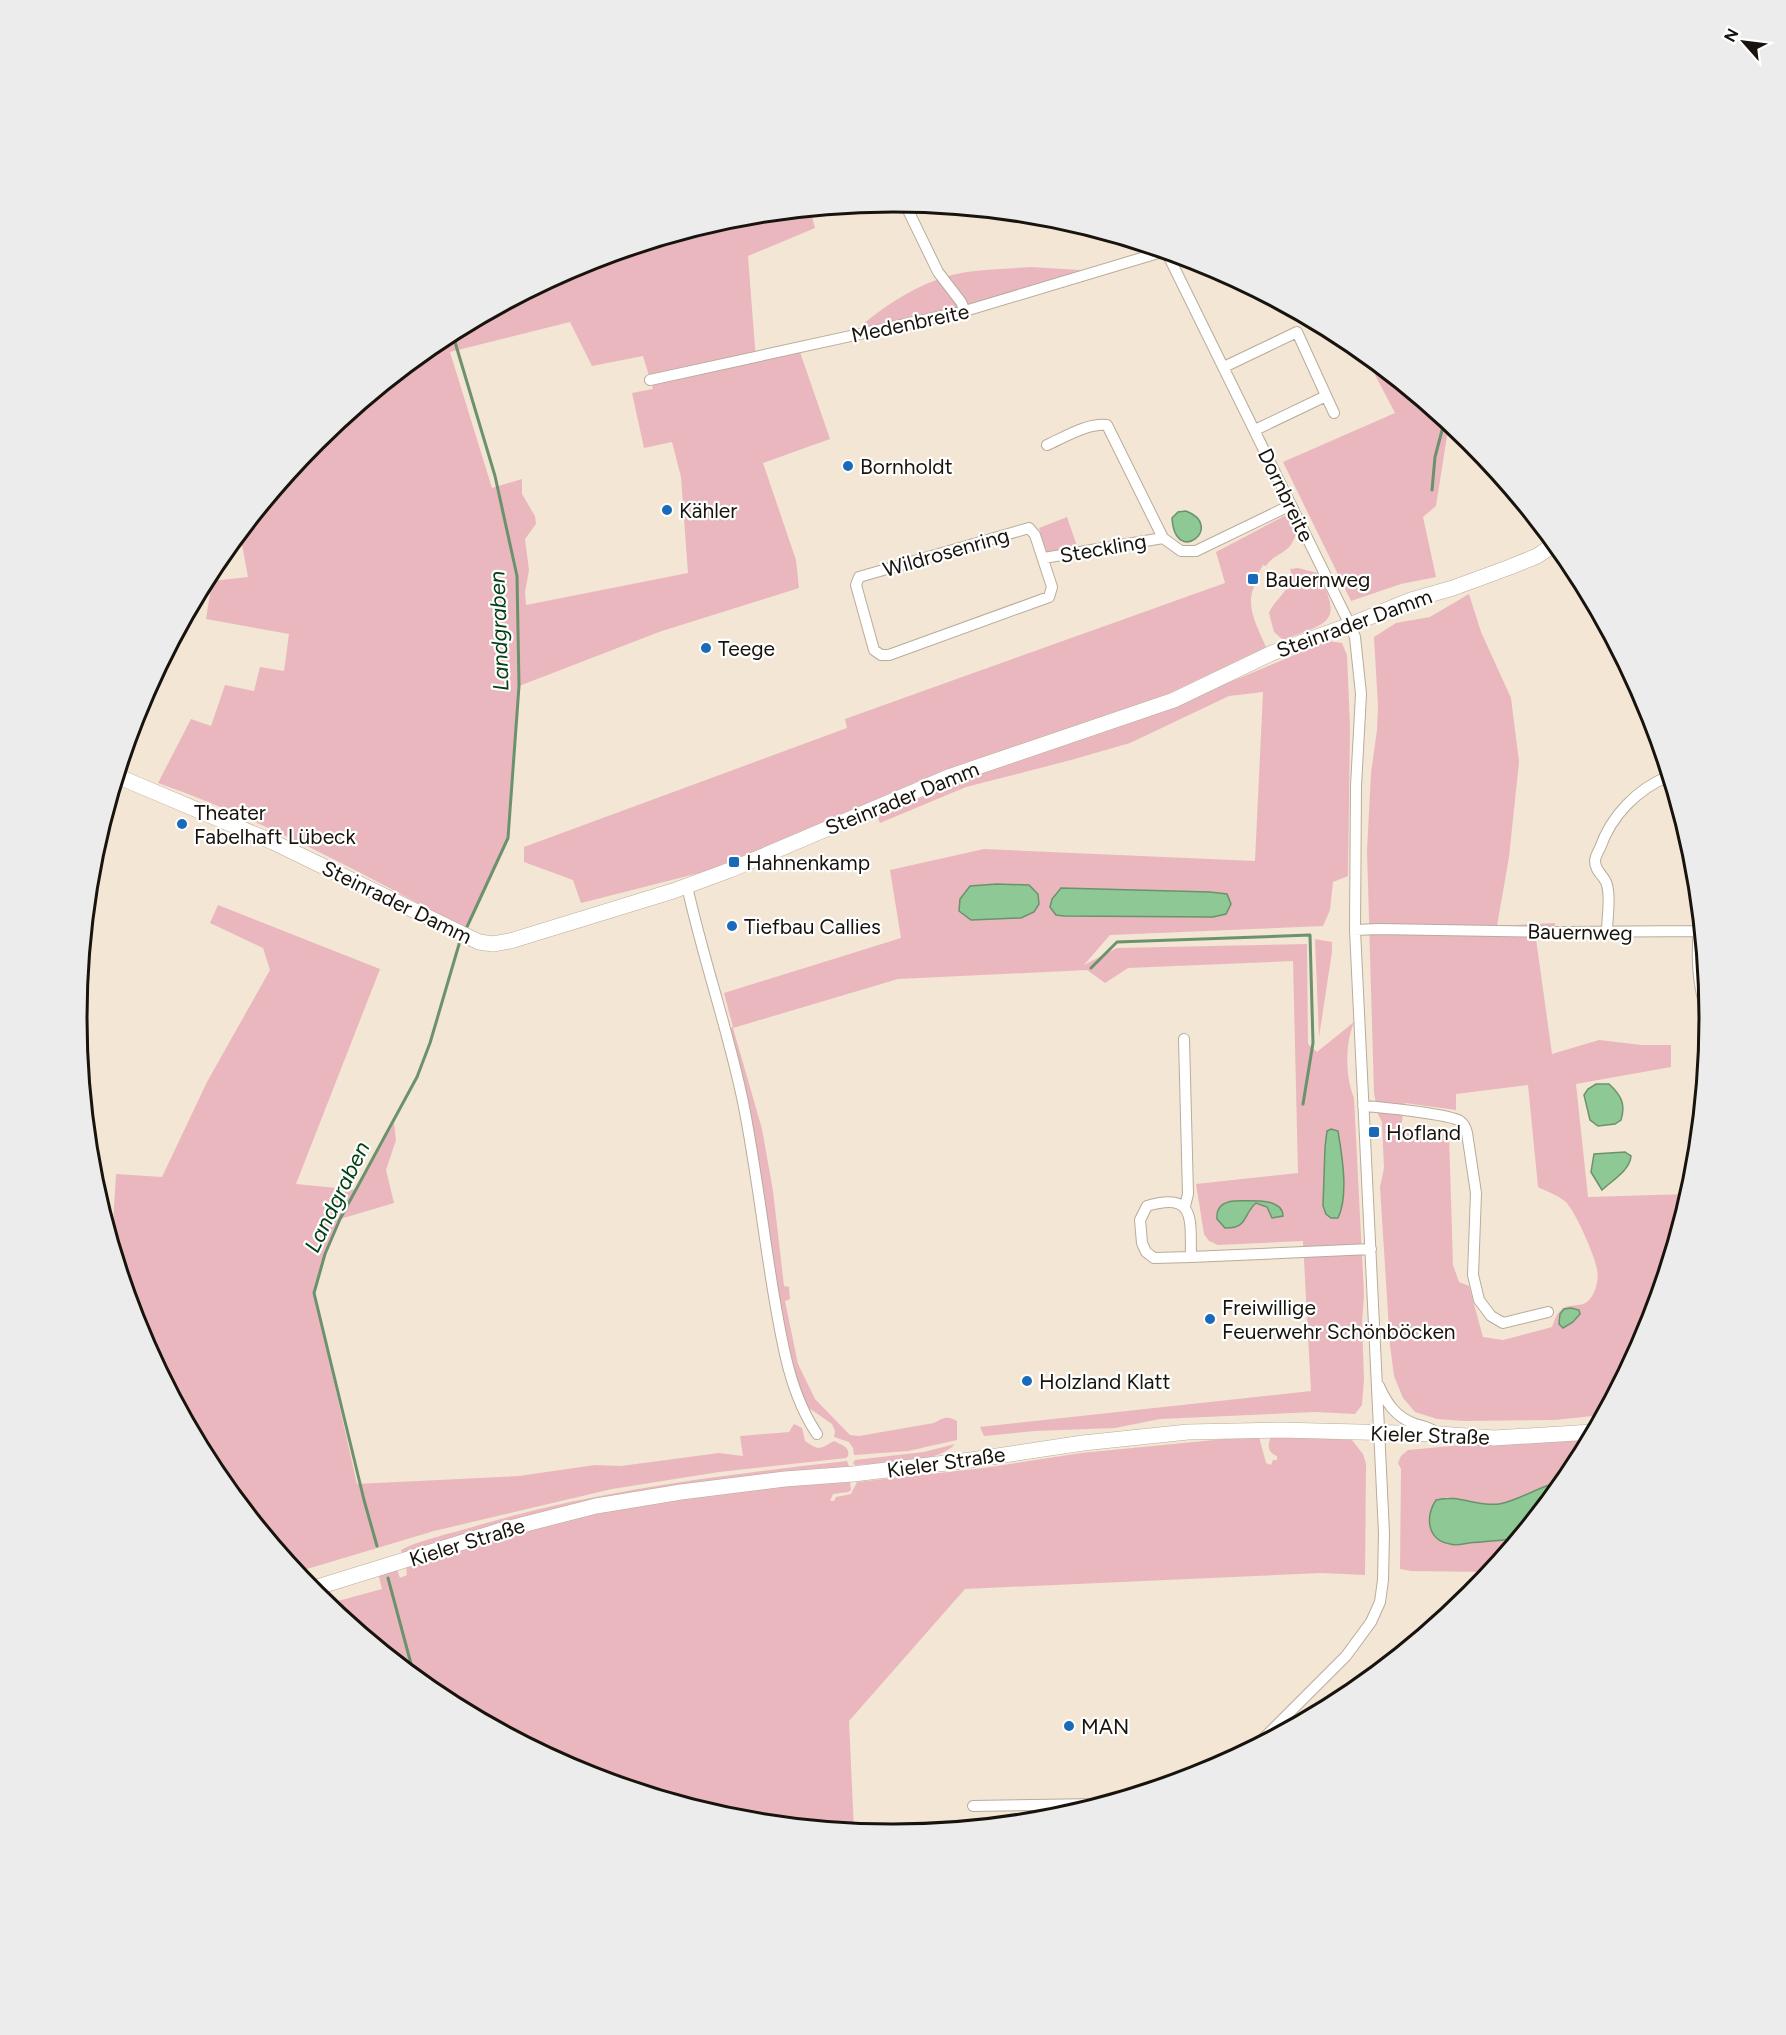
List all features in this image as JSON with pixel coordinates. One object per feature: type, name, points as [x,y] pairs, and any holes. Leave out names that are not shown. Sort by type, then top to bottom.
[{"type":"main road","name":"Steinrader Damm","points":[[123,779],[273,842],[479,942],[493,944],[510,941],[687,886],[730,870],[951,776],[1174,700],[1272,653],[1411,600],[1453,588],[1509,567],[1537,556],[1548,549]]},
{"type":"main road","name":"Kieler Straße","points":[[322,1586],[463,1542],[596,1506],[681,1492],[785,1479],[865,1473],[1083,1443],[1188,1432],[1279,1430],[1494,1437],[1584,1432]]},
{"type":"street","points":[[909,212],[938,272],[966,311]]},
{"type":"street","name":"Medenbreite","points":[[650,380],[966,311],[1153,255]]},
{"type":"street","name":"Dornbreite","points":[[1170,261],[1350,625]]},
{"type":"street","points":[[1224,367],[1297,332],[1334,413]]},
{"type":"street","name":"Dornbreite","points":[[1255,430],[1326,396]]},
{"type":"street","points":[[1047,445],[1078,431],[1100,424],[1107,425],[1162,538],[1181,551],[1196,551],[1291,505]]},
{"type":"street","name":"Wildrosenring","points":[[1029,528],[1034,533],[1044,558],[1052,586],[1049,597],[889,655],[881,655],[874,650],[856,585],[859,577],[1029,528]]},
{"type":"street","name":"Steckling","points":[[1044,558],[1162,538]]},
{"type":"street","points":[[1276,1726],[1346,1656],[1371,1622],[1380,1602],[1383,1580],[1384,1533],[1354,930],[1356,786],[1361,694],[1355,637],[1350,625]]},
{"type":"street","points":[[1607,932],[1608,887],[1598,871],[1595,860],[1602,840],[1614,819],[1634,798],[1663,781]]},
{"type":"street","points":[[687,886],[743,1100],[754,1157],[773,1290],[786,1356],[800,1405],[817,1434]]},
{"type":"street","name":"Bauernweg","points":[[1354,930],[1694,932]]},
{"type":"street","points":[[1184,1039],[1188,1194],[1185,1206],[1189,1214],[1191,1257]]},
{"type":"street","points":[[1363,1106],[1433,1114],[1459,1120],[1464,1125],[1476,1193],[1473,1275],[1479,1300],[1491,1316],[1503,1323],[1548,1312]]},
{"type":"street","points":[[1185,1206],[1175,1202],[1147,1206],[1140,1220],[1142,1243],[1146,1252],[1154,1258],[1371,1250]]},
{"type":"street","points":[[1377,1382],[1386,1402],[1404,1420],[1429,1428],[1439,1434]]},
{"type":"street","points":[[973,1806],[1065,1805]]},
{"type":"shaded area","points":[[812,216],[815,228],[748,256],[756,361],[800,352],[830,439],[763,463],[796,560],[799,588],[659,632],[519,686],[508,838],[466,929],[277,832],[158,783],[191,719],[211,726],[225,685],[254,691],[260,667],[284,671],[289,634],[206,619],[211,589],[216,581],[248,577],[242,544],[287,486],[362,412],[402,378],[445,347],[490,319],[585,273],[634,254],[736,227]],"holes":[[[570,322],[592,366],[643,356],[653,389],[632,393],[644,448],[672,442],[681,477],[688,573],[526,605],[525,592],[529,570],[525,539],[536,524],[535,516],[522,494],[522,479],[492,488],[450,352]]]},
{"type":"shaded area","points":[[1031,267],[1080,270],[1078,275],[976,305],[863,329],[862,325],[882,309],[915,289],[939,279],[970,272]]},
{"type":"shaded area","points":[[1372,369],[1447,434],[1436,506],[1423,517],[1436,577],[1401,584],[1351,601],[1283,462],[1395,413]]},
{"type":"shaded area","points":[[1186,511],[1197,518],[1201,525],[1200,533],[1188,542],[1181,540],[1175,533],[1172,518],[1178,512]]},
{"type":"shaded area","points":[[1288,514],[1297,532],[1293,541],[1266,566],[1263,565],[1252,585],[1254,587],[1252,610],[1266,647],[1155,700],[881,798],[707,871],[581,903],[573,880],[524,862],[524,847],[847,728],[845,719],[1225,583],[1216,552]]},
{"type":"shaded area","points":[[1067,517],[1078,549],[1051,554],[1046,551],[1039,528]]},
{"type":"shaded area","points":[[1298,568],[1318,573],[1330,602],[1330,612],[1321,624],[1283,640],[1274,632],[1269,613],[1288,587],[1290,569]]},
{"type":"shaded area","points":[[1469,594],[1481,632],[1511,698],[1519,762],[1509,857],[1497,926],[1555,923],[1554,936],[1536,939],[1552,1054],[1599,1040],[1642,1045],[1671,1045],[1671,1067],[1576,1084],[1588,1197],[1679,1194],[1656,1277],[1638,1326],[1594,1416],[1555,1420],[1437,1419],[1415,1412],[1403,1398],[1394,1376],[1380,1187],[1384,1168],[1382,1122],[1377,1112],[1374,1092],[1367,851],[1371,773],[1378,706],[1374,637],[1396,623],[1430,617]],"holes":[[[1528,1085],[1538,1187],[1555,1195],[1569,1206],[1589,1246],[1597,1269],[1595,1290],[1586,1303],[1563,1308],[1557,1314],[1552,1327],[1503,1340],[1483,1337],[1469,1286],[1459,1282],[1453,1265],[1449,1135],[1401,1127],[1405,1103],[1456,1110],[1456,1094]]]},
{"type":"shaded area","points":[[1328,641],[1342,643],[1347,655],[1350,727],[1348,876],[1333,882],[1330,910],[1323,926],[1110,935],[1084,965],[1117,948],[1307,944],[1308,1044],[1317,1052],[1354,1022],[1347,1060],[1354,1098],[1364,1295],[1362,1405],[1355,1414],[1315,1412],[1160,1419],[1115,1428],[1035,1431],[984,1436],[980,1427],[1311,1391],[1303,1241],[1218,1245],[1209,1241],[1204,1234],[1196,1184],[1298,1173],[1293,961],[1128,968],[1105,983],[1087,970],[898,979],[733,1028],[762,1129],[773,1191],[784,1286],[789,1287],[790,1299],[785,1301],[798,1364],[815,1399],[850,1435],[859,1436],[934,1423],[945,1418],[957,1421],[957,1440],[908,1451],[854,1455],[849,1442],[834,1437],[835,1431],[832,1424],[806,1406],[787,1349],[728,1029],[733,1027],[724,993],[901,938],[890,870],[984,849],[1255,861],[1263,692],[1229,696],[1130,743],[966,787],[880,823],[876,813],[924,790],[1182,702]],"holes":[[[1061,888],[1210,892],[1227,894]]]},
{"type":"shaded area","points":[[1029,885],[1038,894],[1039,904],[1034,912],[1021,918],[971,920],[959,911],[960,899],[970,886]]},
{"type":"shaded area","points":[[1061,888],[1210,892],[1227,894],[1231,904],[1226,914],[1213,917],[1064,916],[1056,915],[1050,907],[1052,899]]},
{"type":"shaded area","points":[[218,905],[380,969],[296,1184],[357,1190],[394,1123],[396,1140],[386,1170],[394,1203],[340,1219],[325,1254],[314,1293],[357,1484],[519,1476],[595,1465],[621,1466],[719,1453],[743,1456],[740,1436],[789,1432],[794,1424],[802,1428],[805,1441],[810,1444],[819,1448],[834,1441],[846,1448],[848,1456],[719,1472],[612,1489],[434,1531],[306,1569],[254,1508],[223,1465],[195,1420],[148,1326],[113,1222],[116,1174],[162,1177],[207,1082],[270,970],[263,948],[210,923]]},
{"type":"shaded area","points":[[1315,939],[1332,942],[1319,1037]]},
{"type":"shaded area","points":[[1596,1084],[1609,1084],[1621,1100],[1623,1109],[1621,1120],[1615,1124],[1598,1126],[1590,1120],[1584,1095]]},
{"type":"shaded area","points":[[1331,1129],[1338,1131],[1344,1175],[1343,1198],[1338,1218],[1331,1218],[1326,1214],[1323,1206],[1325,1147],[1327,1131]]},
{"type":"shaded area","points":[[1625,1152],[1631,1156],[1628,1166],[1602,1190],[1591,1172],[1594,1154]]},
{"type":"shaded area","points":[[1234,1201],[1271,1203],[1281,1210],[1283,1216],[1272,1218],[1267,1207],[1256,1203],[1238,1226],[1225,1228],[1217,1219],[1219,1208]]},
{"type":"shaded area","points":[[1564,1309],[1579,1310],[1580,1314],[1563,1328],[1559,1324],[1560,1314]]},
{"type":"shaded area","points":[[1245,1437],[1259,1437],[1266,1463],[1271,1465],[1273,1460],[1277,1460],[1277,1456],[1270,1451],[1271,1437],[1352,1440],[1363,1454],[1366,1464],[1365,1575],[1321,1573],[965,1589],[849,1721],[854,1823],[788,1817],[736,1808],[634,1781],[585,1762],[490,1716],[445,1688],[402,1657],[338,1601],[382,1589],[378,1573],[396,1567],[400,1578],[407,1575],[406,1567],[474,1544],[584,1516],[672,1499],[761,1488],[850,1482],[851,1490],[833,1494],[830,1501],[834,1501],[836,1497],[851,1494],[857,1482],[984,1468],[1081,1453]]},
{"type":"shaded area","points":[[1580,1439],[1548,1486],[1499,1504],[1446,1497],[1432,1532],[1436,1538],[1450,1545],[1506,1540],[1477,1572],[1400,1569],[1401,1469],[1398,1463],[1401,1456],[1408,1450]]},
{"type":"shaded area","points":[[955,1444],[947,1451],[923,1459],[879,1464],[855,1465],[853,1463],[855,1460],[924,1452]]},
{"type":"shaded area","points":[[847,1461],[848,1467],[782,1473],[402,1553],[401,1550],[524,1513],[615,1493],[708,1478]]},
{"type":"shaded area","points":[[1548,1485],[1506,1540],[1452,1545],[1437,1538],[1430,1527],[1430,1513],[1436,1500],[1452,1499],[1483,1504],[1511,1501]]},
{"type":"waterway","name":"Landgraben","points":[[455,341],[495,476],[517,576],[519,686],[508,838],[466,929]]},
{"type":"waterway","points":[[1432,490],[1435,457],[1442,429]]},
{"type":"waterway","points":[[1091,968],[1117,942],[1310,935],[1313,1043],[1303,1104]]},
{"type":"waterway","name":"Landgraben","points":[[377,1546],[314,1293],[325,1254],[340,1219],[417,1077],[430,1043],[460,941]]},
{"type":"waterway","name":"Landgraben","points":[[388,1578],[411,1663]]},
{"type":"place","name":"Bornholdt","points":[[848,466]]},
{"type":"place","name":"Kähler","points":[[667,510]]},
{"type":"place","name":"Bauernweg","points":[[1253,579]]},
{"type":"place","name":"Teege","points":[[706,648]]},
{"type":"place","name":"Theater Fabelhaft Lübeck","points":[[182,824]]},
{"type":"place","name":"Hahnenkamp","points":[[734,862]]},
{"type":"place","name":"Tiefbau Callies","points":[[732,926]]},
{"type":"place","name":"Hofland","points":[[1374,1132]]},
{"type":"place","name":"Freiwillige Feuerwehr Schönböcken","points":[[1210,1319]]},
{"type":"place","name":"Holzland Klatt","points":[[1027,1381]]},
{"type":"place","name":"MAN","points":[[1069,1726]]}]
